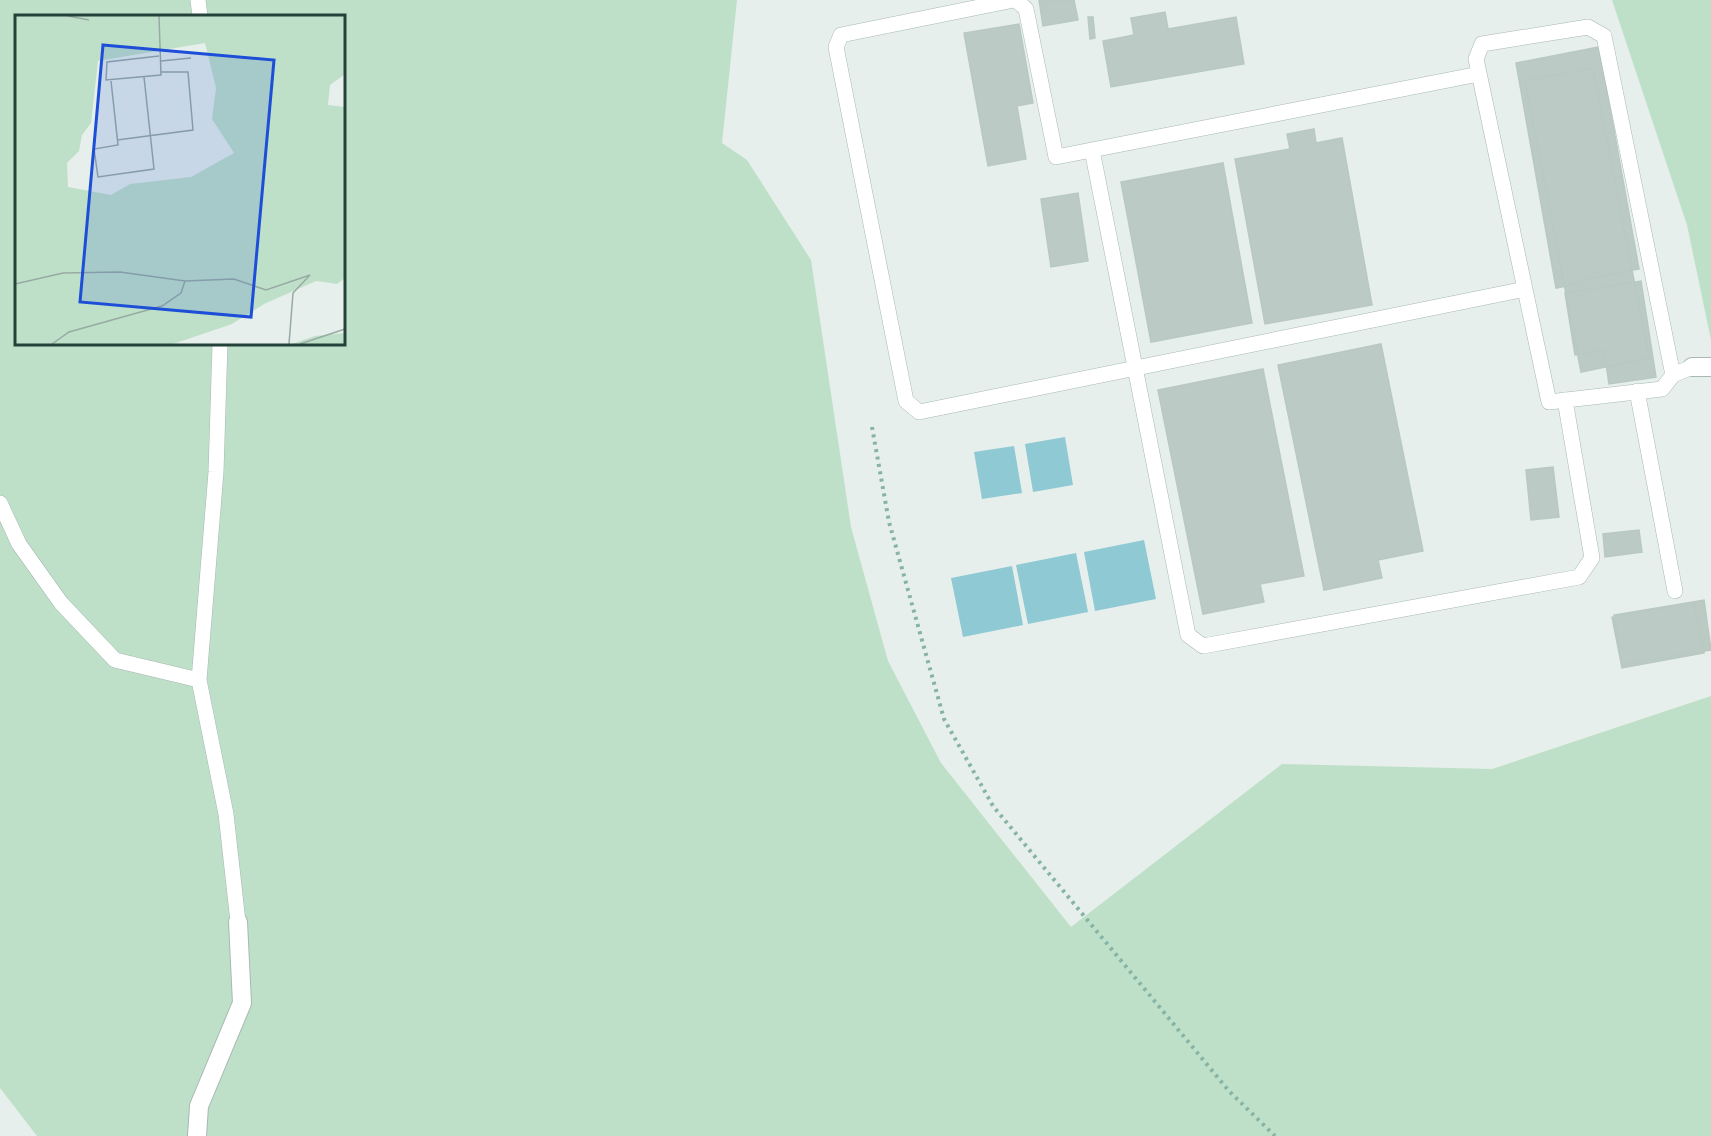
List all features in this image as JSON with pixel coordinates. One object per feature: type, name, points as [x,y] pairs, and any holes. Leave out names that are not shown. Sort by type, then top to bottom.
[{"type":"street","points":[[1692,368],[1711,366]]},
{"type":"street","points":[[197,1136],[199,1106],[242,1003],[238,922]]},
{"type":"lane","points":[[198,0],[200,15]]},
{"type":"lane","points":[[1479,74],[1056,157],[1026,9],[1015,0],[841,35],[836,47],[906,401],[920,412],[1525,289]]},
{"type":"lane","points":[[1673,375],[1604,36],[1588,27],[1482,44],[1476,59],[1549,402],[1662,389],[1673,375],[1692,368]]},
{"type":"lane","points":[[1092,150],[1188,635],[1203,646],[1579,577],[1592,558],[1565,400]]},
{"type":"lane","points":[[220,345],[216,472],[199,680],[226,814],[238,922]]},
{"type":"lane","points":[[1637,391],[1675,591]]},
{"type":"lane","points":[[0,503],[19,544],[61,603],[115,660],[199,680]]},
{"type":"path","points":[[872,427],[889,522],[944,719],[993,806],[1229,1091],[1275,1136]]},
{"type":"green space","points":[[0,0],[737,0],[722,143],[747,160],[811,260],[851,527],[888,661],[941,763],[1071,927],[1282,764],[1492,769],[1711,696],[1711,1136],[37,1136],[0,1088]]},
{"type":"green space","points":[[1612,0],[1711,0],[1711,340],[1687,225]]},
{"type":"water","points":[[1065,437],[1073,485],[1033,492],[1025,444]]},
{"type":"water","points":[[1014,446],[1022,493],[982,499],[974,452]]},
{"type":"water","points":[[1144,540],[1156,599],[1095,611],[1084,552]]},
{"type":"water","points":[[1076,553],[1088,612],[1028,624],[1016,565]]},
{"type":"water","points":[[1012,566],[1023,625],[963,637],[951,578]]},
{"type":"building","points":[[1039,0],[1074,0],[1078,20],[1043,26]]},
{"type":"building","points":[[1165,12],[1168,29],[1236,17],[1244,64],[1111,87],[1103,41],[1134,35],[1131,18]]},
{"type":"building","points":[[1088,17],[1093,17],[1095,38],[1090,39]]},
{"type":"building","points":[[1019,24],[1033,103],[1017,106],[1026,159],[988,166],[964,33]]},
{"type":"building","points":[[1599,47],[1639,269],[1582,280],[1582,283],[1556,288],[1516,63]]},
{"type":"building","points":[[1593,68],[1649,358],[1581,372],[1525,81]]},
{"type":"building","points":[[1314,129],[1316,143],[1342,138],[1372,305],[1265,324],[1235,159],[1290,149],[1287,134]]},
{"type":"building","points":[[1223,163],[1252,323],[1151,342],[1121,182]]},
{"type":"building","points":[[1078,193],[1088,261],[1051,267],[1041,199]]},
{"type":"building","points":[[1641,281],[1656,377],[1609,384],[1604,350],[1575,355],[1565,293]]},
{"type":"building","points":[[1381,344],[1423,551],[1378,560],[1382,578],[1324,590],[1278,365]]},
{"type":"building","points":[[1263,369],[1304,576],[1260,584],[1264,602],[1203,614],[1158,390]]},
{"type":"building","points":[[1553,467],[1559,517],[1531,520],[1526,470]]},
{"type":"building","points":[[1639,530],[1642,552],[1605,557],[1603,534]]},
{"type":"building","points":[[1704,600],[1711,650],[1622,665],[1614,615]]},
{"type":"building","points":[[1694,602],[1704,653],[1622,668],[1612,617]]}]
